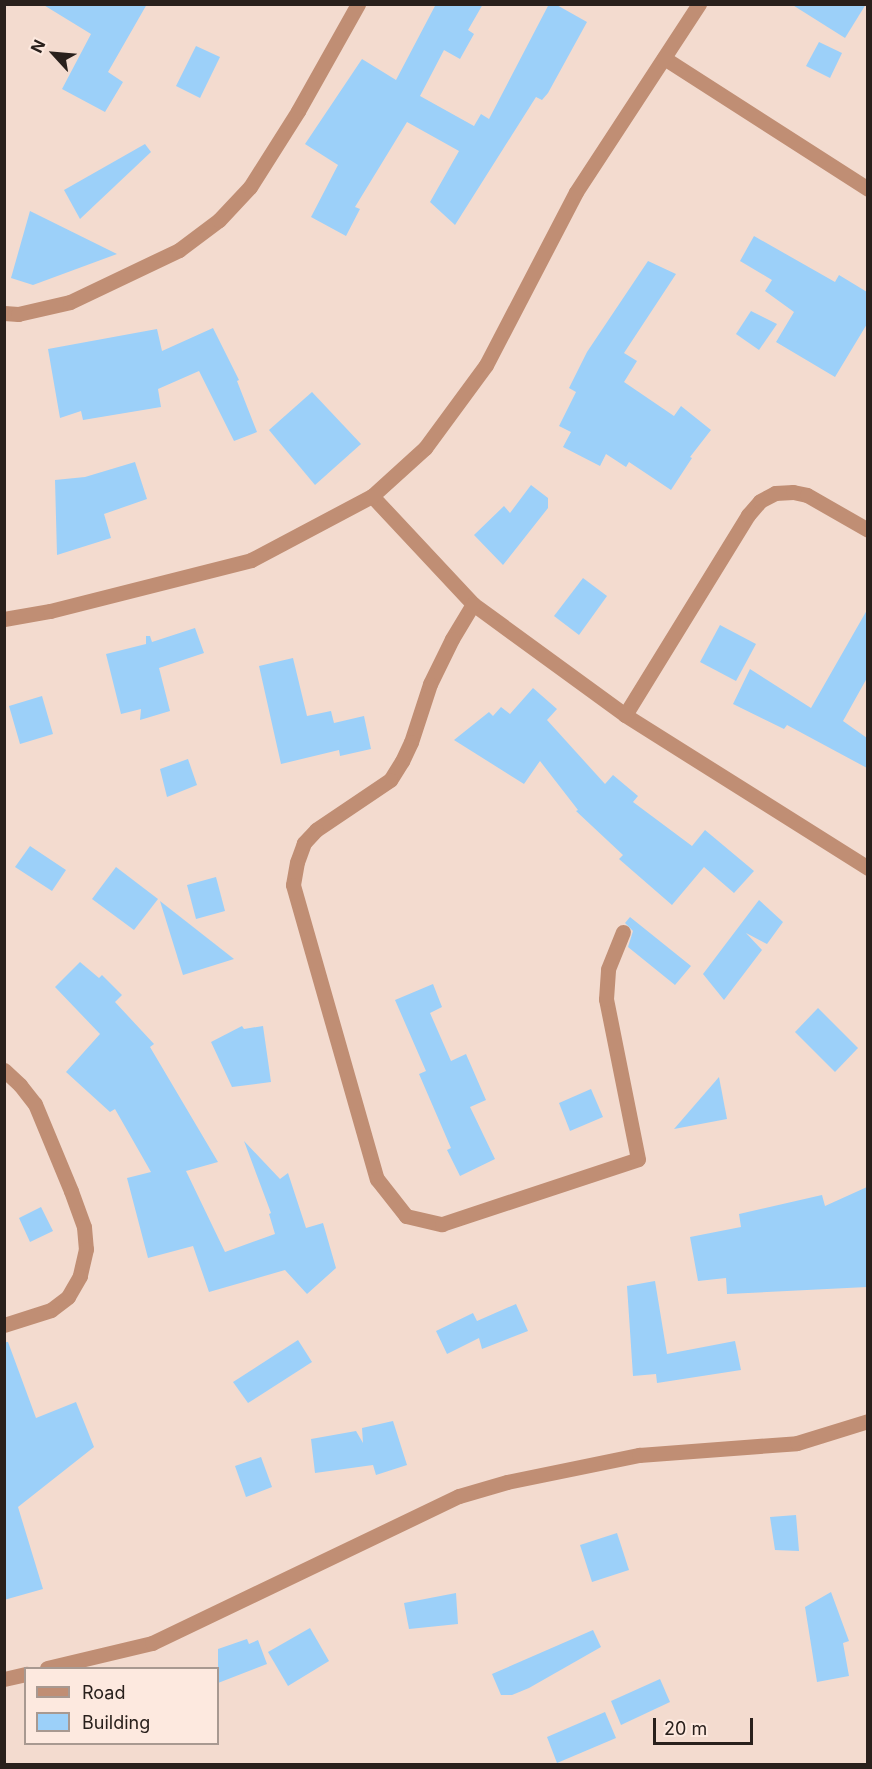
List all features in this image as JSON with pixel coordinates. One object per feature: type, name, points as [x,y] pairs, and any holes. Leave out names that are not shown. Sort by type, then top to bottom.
[{"type":"street","points":[[4,313],[18,314],[70,302],[179,250],[219,220],[250,187],[298,111],[358,4]]},
{"type":"street","points":[[4,619],[50,611],[251,560],[372,496],[425,448],[486,365],[576,192],[699,4]]},
{"type":"street","points":[[663,58],[867,189]]},
{"type":"street","points":[[625,715],[748,515],[760,501],[775,494],[793,492],[807,495],[867,530]]},
{"type":"street","points":[[372,496],[473,604],[625,715],[867,868]]},
{"type":"street","points":[[473,604],[452,639],[430,684],[411,742],[390,780],[316,830],[304,843],[297,862],[293,885],[377,1179],[406,1216],[441,1224],[638,1159],[606,999],[608,969],[623,932]]},
{"type":"street","points":[[4,1070],[20,1084],[34,1104],[84,1227],[86,1249],[80,1276],[68,1297],[51,1310],[4,1325]]},
{"type":"street","points":[[51,1667],[152,1643],[459,1496],[507,1482],[639,1455],[796,1443],[867,1421]]},
{"type":"street","points":[[4,1679],[24,1674]]},
{"type":"building","points":[[42,4],[147,4],[108,72],[123,82],[105,112],[62,89],[91,34]]},
{"type":"building","points":[[436,4],[483,4],[468,30],[474,34],[460,59],[444,50],[420,96],[474,126],[481,114],[489,119],[549,4],[555,4],[587,22],[548,93],[542,100],[536,97],[455,225],[430,202],[459,151],[407,122],[355,207],[360,209],[346,236],[311,217],[338,165],[305,144],[362,59],[396,80]]},
{"type":"building","points":[[791,4],[866,4],[845,38]]},
{"type":"building","points":[[819,42],[842,53],[830,78],[806,66]]},
{"type":"building","points":[[196,46],[220,57],[200,98],[176,86]]},
{"type":"building","points":[[145,144],[151,152],[80,219],[64,190]]},
{"type":"building","points":[[30,211],[117,254],[33,285],[11,278]]},
{"type":"building","points":[[754,236],[835,282],[839,275],[867,292],[867,324],[835,377],[776,342],[794,312],[765,291],[772,280],[740,261]]},
{"type":"building","points":[[648,261],[676,274],[624,353],[637,361],[624,382],[674,416],[681,406],[711,430],[690,457],[692,458],[671,490],[629,462],[626,467],[606,454],[600,466],[563,447],[571,432],[559,426],[576,392],[569,388],[587,352]]},
{"type":"building","points":[[751,311],[777,324],[759,350],[736,334]]},
{"type":"building","points":[[213,328],[239,380],[237,381],[257,432],[234,441],[199,371],[158,389],[161,407],[83,420],[81,411],[60,418],[48,349],[157,329],[162,351]]},
{"type":"building","points":[[312,392],[361,444],[315,485],[269,430]]},
{"type":"building","points":[[135,462],[147,499],[104,514],[111,538],[57,555],[55,480],[85,477]]},
{"type":"building","points":[[531,485],[548,498],[548,508],[503,565],[474,535],[504,506],[510,513]]},
{"type":"building","points":[[583,578],[607,596],[579,635],[554,616]]},
{"type":"building","points":[[867,610],[867,678],[843,721],[867,738],[867,768],[787,725],[784,729],[733,704],[750,669],[811,708]]},
{"type":"building","points":[[720,625],[756,644],[736,681],[700,662]]},
{"type":"building","points":[[195,628],[204,653],[159,668],[170,711],[140,720],[141,709],[121,714],[106,654],[146,644],[146,636],[150,636],[152,642]]},
{"type":"building","points":[[293,658],[307,716],[331,711],[334,723],[364,716],[371,749],[340,756],[339,750],[281,764],[259,666]]},
{"type":"building","points":[[533,688],[557,709],[547,720],[605,784],[613,775],[638,796],[633,802],[692,846],[705,830],[754,871],[734,893],[704,867],[672,905],[619,859],[623,855],[576,811],[578,810],[540,761],[524,784],[454,740],[489,712],[493,716],[501,707],[510,714]]},
{"type":"building","points":[[42,696],[53,734],[20,744],[9,706]]},
{"type":"building","points":[[188,759],[197,785],[167,797],[160,769]]},
{"type":"building","points":[[30,846],[66,870],[52,891],[15,867]]},
{"type":"building","points":[[116,867],[158,899],[134,930],[92,899]]},
{"type":"building","points":[[216,877],[225,911],[196,919],[187,885]]},
{"type":"building","points":[[759,900],[783,922],[767,944],[746,933],[762,950],[724,1000],[703,974]]},
{"type":"building","points":[[160,901],[234,959],[183,975]]},
{"type":"building","points":[[630,917],[691,966],[675,985],[628,947],[633,931],[625,923]]},
{"type":"building","points":[[80,962],[99,978],[102,975],[122,995],[115,1002],[154,1044],[150,1047],[218,1162],[186,1171],[225,1252],[275,1234],[269,1214],[271,1213],[244,1141],[280,1179],[288,1173],[306,1228],[323,1223],[336,1268],[307,1294],[285,1270],[209,1292],[193,1246],[148,1258],[127,1178],[151,1172],[115,1109],[110,1112],[66,1072],[100,1034],[55,987]]},
{"type":"building","points":[[433,984],[442,1007],[430,1013],[451,1061],[466,1054],[486,1100],[470,1107],[495,1159],[460,1176],[447,1150],[451,1148],[419,1074],[426,1071],[395,1000]]},
{"type":"building","points":[[818,1008],[858,1048],[835,1072],[795,1032]]},
{"type":"building","points":[[242,1026],[244,1029],[263,1026],[271,1082],[232,1087],[211,1042]]},
{"type":"building","points":[[719,1077],[727,1119],[674,1129]]},
{"type":"building","points":[[591,1089],[603,1117],[570,1131],[559,1103]]},
{"type":"building","points":[[867,1187],[867,1287],[727,1294],[726,1278],[698,1281],[690,1237],[741,1227],[739,1214],[822,1195],[825,1206]]},
{"type":"building","points":[[41,1207],[53,1231],[30,1242],[19,1218]]},
{"type":"building","points":[[655,1281],[667,1354],[735,1341],[741,1370],[657,1383],[656,1374],[633,1376],[627,1286]]},
{"type":"building","points":[[516,1304],[528,1331],[482,1349],[479,1338],[447,1354],[436,1331],[473,1313],[477,1321]]},
{"type":"building","points":[[298,1340],[312,1362],[248,1403],[233,1382]]},
{"type":"building","points":[[4,1342],[8,1342],[36,1418],[76,1402],[94,1447],[18,1507],[43,1589],[4,1600]]},
{"type":"building","points":[[393,1421],[407,1465],[376,1475],[373,1465],[315,1473],[311,1439],[356,1431],[363,1443],[362,1428]]},
{"type":"building","points":[[261,1457],[272,1487],[246,1497],[235,1466]]},
{"type":"building","points":[[796,1515],[799,1551],[775,1550],[770,1517]]},
{"type":"building","points":[[617,1533],[629,1570],[592,1582],[580,1545]]},
{"type":"building","points":[[831,1592],[849,1641],[843,1643],[849,1676],[817,1682],[805,1607]]},
{"type":"building","points":[[456,1593],[458,1624],[409,1629],[404,1603]]},
{"type":"building","points":[[310,1628],[329,1661],[288,1686],[268,1652]]},
{"type":"building","points":[[593,1630],[601,1647],[529,1688],[512,1695],[501,1695],[492,1674]]},
{"type":"building","points":[[247,1639],[249,1644],[258,1640],[267,1664],[219,1683],[218,1649]]},
{"type":"building","points":[[660,1679],[670,1702],[621,1725],[611,1701]]},
{"type":"building","points":[[605,1712],[616,1738],[557,1763],[547,1737]]}]
